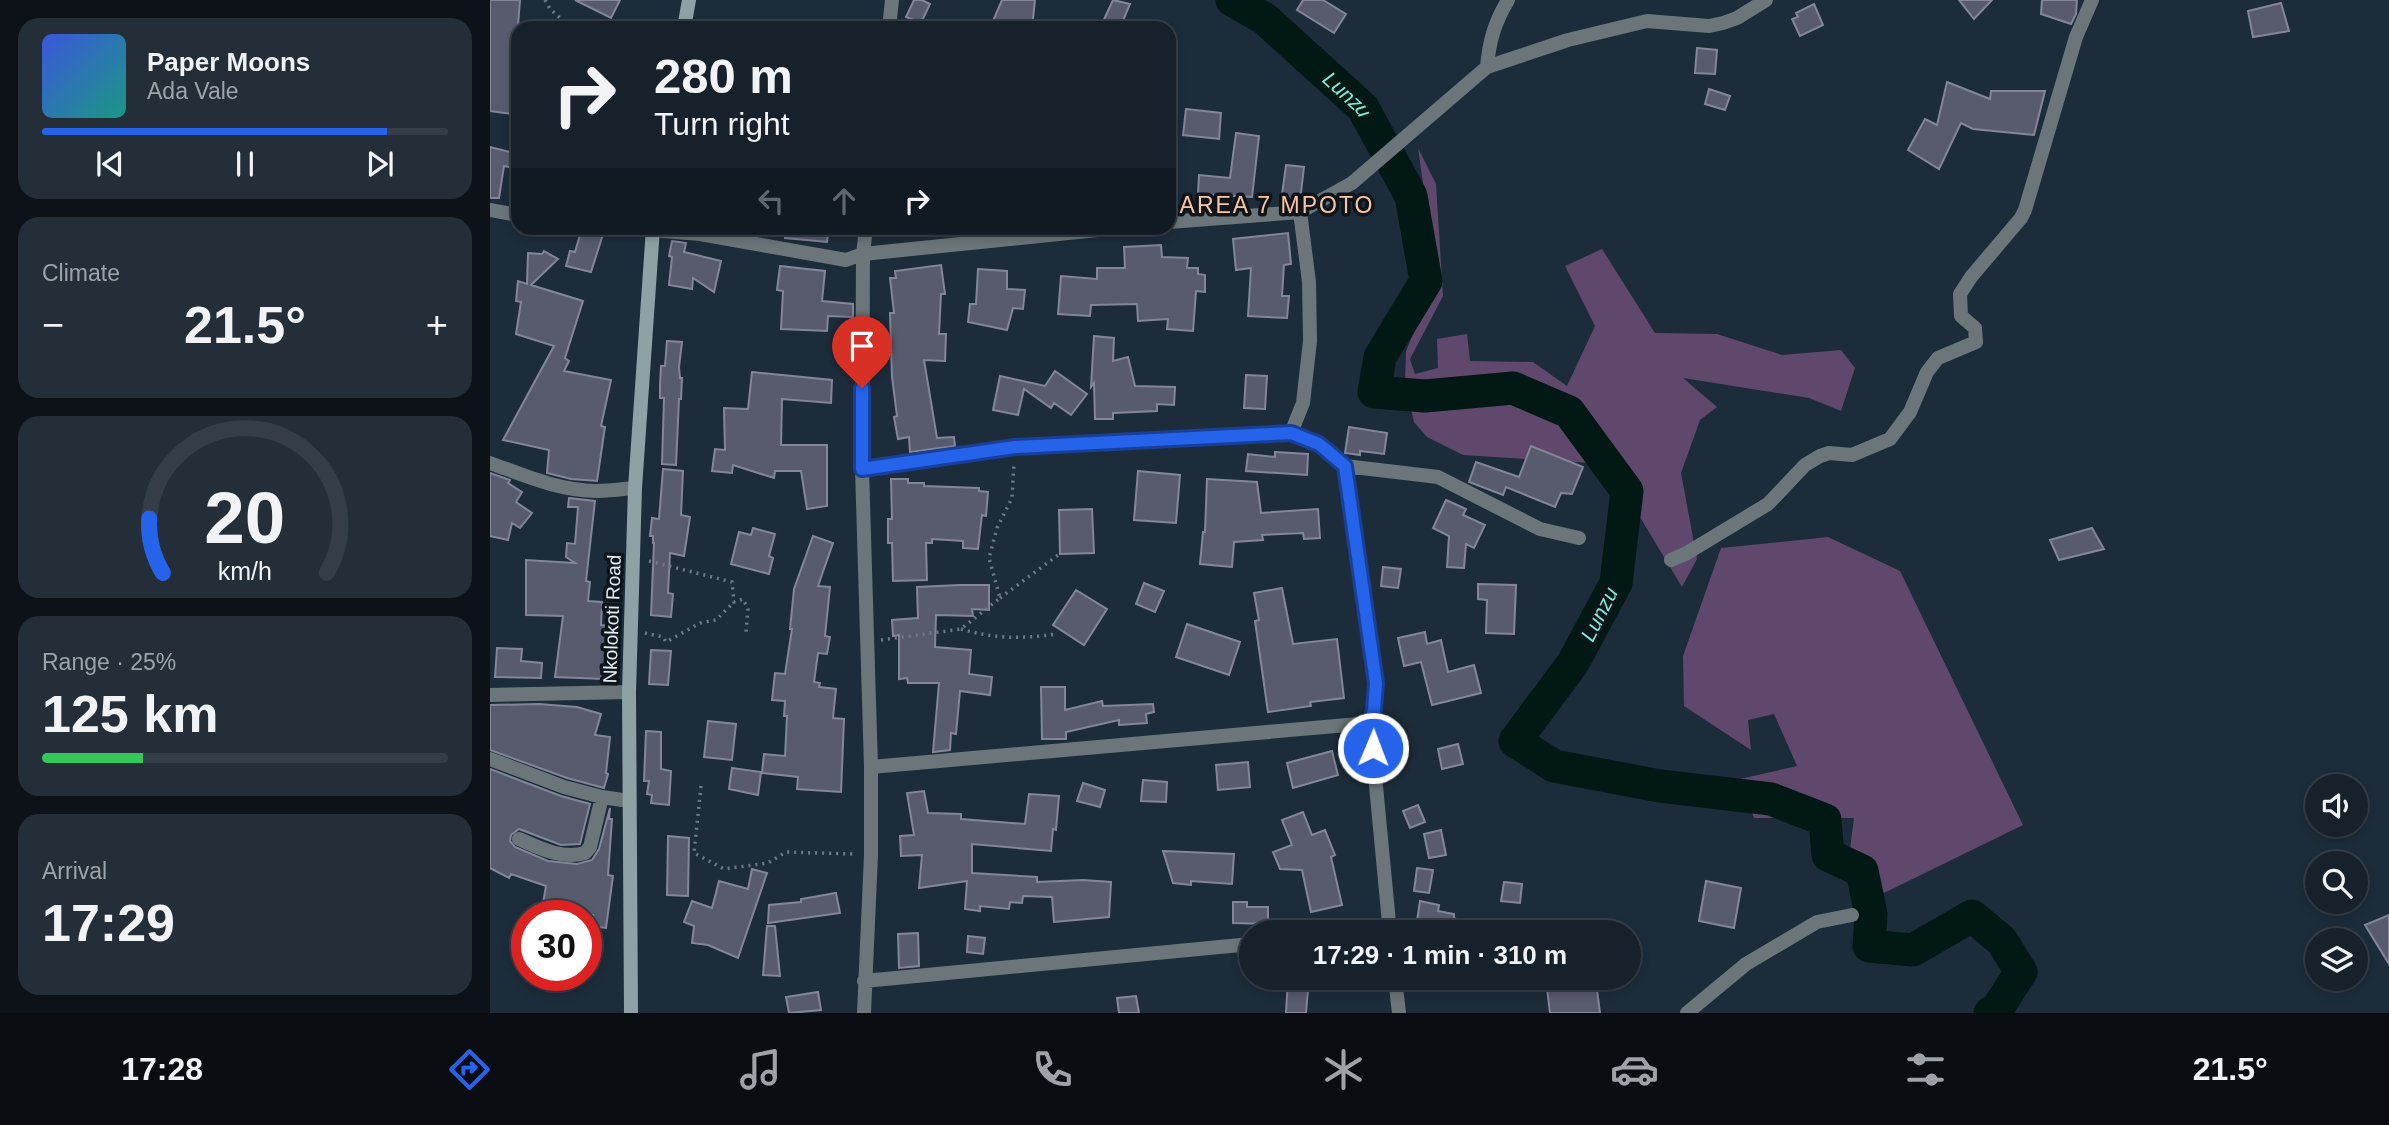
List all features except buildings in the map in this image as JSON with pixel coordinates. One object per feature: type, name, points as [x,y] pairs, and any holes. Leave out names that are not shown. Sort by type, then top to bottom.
[{"type":"main road","points":[[685,21],[689,0]]},
{"type":"main road","name":"Nkolokoti Road","points":[[631,1013],[630,639],[635,488],[653,235]]},
{"type":"street","points":[[890,21],[892,0]]},
{"type":"street","points":[[1487,67],[1489,40],[1508,0]]},
{"type":"street","points":[[1176,221],[1300,212],[1352,183],[1487,67],[1568,40],[1647,21],[1709,26],[1723,23],[1737,18],[1766,0]]},
{"type":"street","points":[[1671,560],[1768,504],[1805,465],[1819,456],[1829,453],[1856,454],[1890,439],[1910,412],[1927,372],[1938,358],[1976,342],[1975,328],[1961,316],[1960,294],[1970,277],[2025,210],[2076,37],[2092,0]]},
{"type":"street","points":[[490,210],[511,214]]},
{"type":"street","points":[[1291,433],[1303,403],[1310,341],[1309,282],[1300,212]]},
{"type":"street","points":[[706,235],[846,260],[863,254],[1049,235]]},
{"type":"street","points":[[864,1013],[871,855],[862,469],[865,235]]},
{"type":"street","points":[[862,469],[1015,447],[1291,433],[1319,444],[1345,466],[1437,477],[1540,529],[1578,538]]},
{"type":"street","points":[[490,463],[539,481],[576,489],[596,491],[635,488]]},
{"type":"street","points":[[1345,466],[1376,683],[1370,723],[1388,920]]},
{"type":"street","points":[[490,695],[629,692]]},
{"type":"street","points":[[871,767],[1370,723]]},
{"type":"street","points":[[490,760],[564,787],[629,801]]},
{"type":"street","points":[[519,839],[565,855],[585,853],[590,848],[602,797]]},
{"type":"street","points":[[1687,1013],[1746,964],[1817,922],[1852,915]]},
{"type":"street","points":[[864,981],[1239,945]]},
{"type":"street","points":[[1396,990],[1399,1013]]},
{"type":"path","points":[[545,0],[550,9],[564,21]]},
{"type":"path","points":[[1000,598],[989,558],[997,528],[1012,498],[1015,447]]},
{"type":"path","points":[[961,629],[1058,555]]},
{"type":"path","points":[[634,558],[732,582],[734,602]]},
{"type":"path","points":[[630,639],[646,633],[663,637],[666,642],[699,623],[716,620],[734,602],[743,599],[748,609],[746,632]]},
{"type":"path","points":[[867,642],[961,629],[989,637],[1031,638],[1057,634]]},
{"type":"path","points":[[701,786],[694,853],[724,869],[768,863],[786,852],[871,855]]},
{"type":"shaded area","points":[[1418,148],[1436,184],[1443,296],[1410,359],[1415,374],[1438,368],[1437,339],[1467,334],[1470,361],[1533,362],[1567,386],[1595,326],[1565,266],[1602,249],[1655,333],[1717,334],[1782,355],[1841,350],[1855,368],[1841,411],[1809,398],[1683,378],[1717,407],[1700,420],[1681,473],[1697,559],[1682,587],[1608,464],[1463,455],[1427,437],[1414,422],[1405,383],[1406,351],[1431,292],[1428,219]]},
{"type":"shaded area","points":[[1828,537],[1900,571],[2023,825],[1884,893],[1848,865],[1854,818],[1754,818],[1740,779],[1797,766],[1774,714],[1748,720],[1751,750],[1684,706],[1683,656],[1721,548]]},
{"type":"waterway","name":"Lunzu","points":[[1232,0],[1265,19],[1363,108],[1411,196],[1426,281],[1380,357],[1374,392],[1425,396],[1513,388],[1569,412],[1627,491],[1616,583],[1573,663],[1515,741],[1554,766],[1660,786],[1771,799],[1825,820],[1828,855],[1862,871],[1871,914],[1869,946],[1913,950],[1972,916],[2002,941],[2021,972],[1995,1012],[1990,1013]]},
{"type":"district","name":"AREA 7 MPOTO","points":[[1277,205]]},
{"type":"route","points":[[862,388],[862,469],[1015,447],[1291,433],[1319,444],[1345,466],[1376,683],[1376,698],[1370,723],[1373,748]]}]
